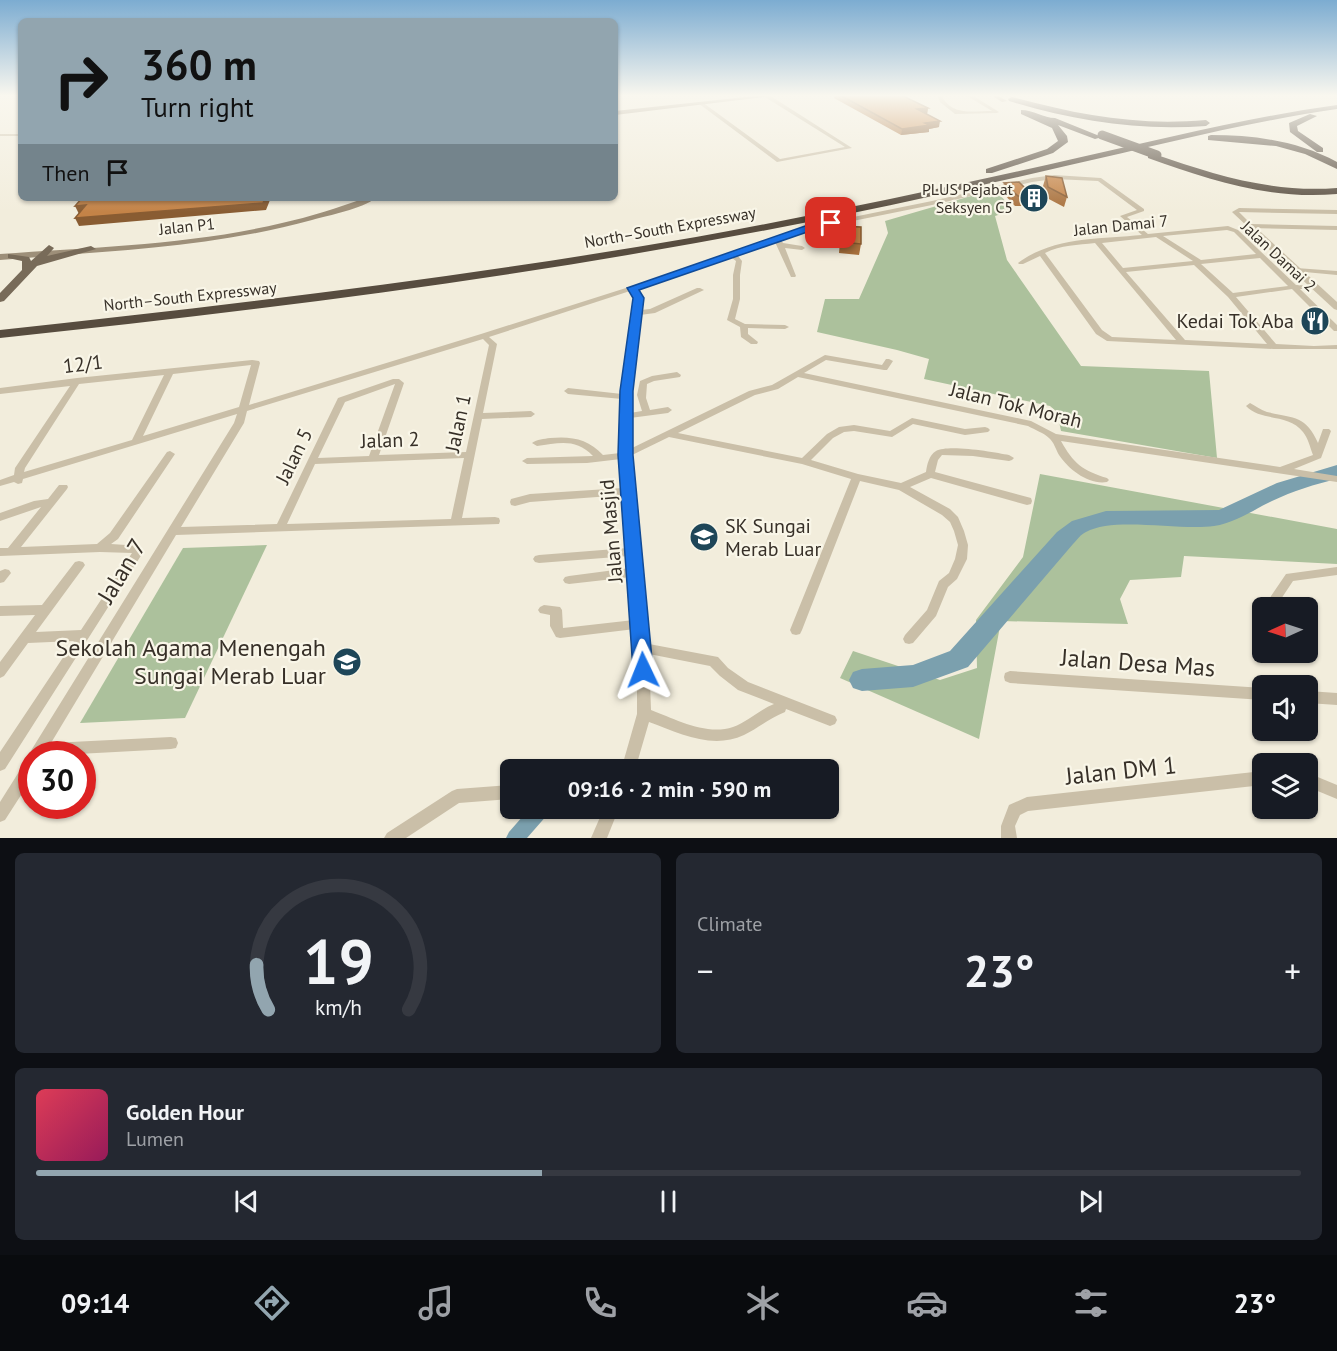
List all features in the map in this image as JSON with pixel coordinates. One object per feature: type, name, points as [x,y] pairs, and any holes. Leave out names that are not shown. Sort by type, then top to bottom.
[{"type":"highway","points":[[954,182],[1050,151],[1063,142],[1062,134]]},
{"type":"highway","points":[[1095,134],[1238,184],[1304,193],[1337,191]]},
{"type":"highway","name":"North–South Expressway","points":[[0,324],[340,287],[540,258],[769,219],[954,182],[1165,134]]},
{"type":"highway","name":"North–South Expressway","points":[[0,334],[256,306],[613,254],[848,211],[1199,134]]},
{"type":"highway","points":[[1296,134],[1337,160]]},
{"type":"highway","points":[[1145,146],[1203,138],[1242,139],[1302,150],[1337,166]]},
{"type":"highway","points":[[1154,155],[1257,184],[1297,189],[1337,185]]},
{"type":"main road","name":"Jalan P1","points":[[0,257],[46,250],[242,230],[312,214],[349,201]]},
{"type":"main road","name":"Jalan P1","points":[[0,252],[91,249],[221,238],[300,222],[363,201]]},
{"type":"main road","points":[[27,269],[52,257],[91,249]]},
{"type":"main road","points":[[0,299],[46,250]]},
{"type":"main road","points":[[12,256],[27,261],[27,269]]},
{"type":"street","points":[[742,134],[779,161],[849,148],[827,134]]},
{"type":"street","points":[[0,135],[18,135]]},
{"type":"street","points":[[0,483],[18,481],[487,338],[779,243],[811,227],[1054,177],[1099,179],[1106,182],[1141,209],[1123,216],[1147,236]]},
{"type":"street","points":[[1337,212],[1235,211],[1337,308]]},
{"type":"street","points":[[1249,226],[1337,228]]},
{"type":"street","name":"Jalan Damai 7","points":[[1021,263],[1057,246],[1228,228]]},
{"type":"street","name":"Jalan Damai 2","points":[[1228,228],[1236,231],[1337,329]]},
{"type":"street","points":[[1157,235],[1197,262],[1231,295],[1274,347]]},
{"type":"street","points":[[1097,241],[1183,343]]},
{"type":"street","points":[[779,243],[802,248]]},
{"type":"street","points":[[779,243],[793,276]]},
{"type":"street","points":[[1041,252],[1099,332],[1110,339],[1274,347],[1337,347]]},
{"type":"street","points":[[735,256],[739,261],[735,276],[737,298],[731,312],[731,320],[744,326],[785,327]]},
{"type":"street","points":[[1122,270],[1261,256]]},
{"type":"street","points":[[1296,270],[1337,273]]},
{"type":"street","points":[[1231,295],[1294,287],[1315,287]]},
{"type":"street","name":"Jalan Masjid","points":[[633,759],[644,714],[643,648],[625,455],[626,397],[639,298],[634,290]]},
{"type":"street","points":[[637,313],[652,311],[700,290]]},
{"type":"street","points":[[744,326],[744,335],[754,342]]},
{"type":"street","name":"Jalan 1","points":[[456,522],[493,344],[487,338]]},
{"type":"street","points":[[527,461],[625,455],[752,393],[775,387],[825,357],[884,368],[889,361]]},
{"type":"street","name":"12/1","points":[[0,391],[255,362],[241,413]]},
{"type":"street","points":[[135,442],[170,371]]},
{"type":"street","name":"Jalan Tok Morah","points":[[797,374],[1030,424],[1054,437],[1332,479]]},
{"type":"street","points":[[647,413],[642,403],[641,392],[644,383],[652,379],[677,375]]},
{"type":"street","points":[[18,481],[20,468],[77,381]]},
{"type":"street","name":"Jalan 5","points":[[280,528],[341,400],[388,381],[400,383],[373,459]]},
{"type":"street","points":[[568,392],[626,397]]},
{"type":"street","points":[[1250,406],[1262,415],[1286,418],[1301,424],[1318,456]]},
{"type":"street","points":[[626,416],[668,410]]},
{"type":"street","points":[[0,490],[18,481],[135,442],[241,413]]},
{"type":"street","name":"Jalan 7","points":[[46,741],[239,423],[241,413]]},
{"type":"street","points":[[478,416],[531,414]]},
{"type":"street","points":[[803,461],[810,458],[837,430],[849,428],[892,434],[904,423],[912,421],[965,432],[985,430]]},
{"type":"street","points":[[1318,456],[1326,430]]},
{"type":"street","points":[[669,434],[803,461],[857,477],[902,486],[946,512],[954,520],[963,545],[961,559],[953,576],[944,584],[932,613],[909,639]]},
{"type":"street","points":[[1054,437],[1068,463],[1081,474],[1104,480]]},
{"type":"street","points":[[537,443],[577,440],[593,449],[601,458]]},
{"type":"street","points":[[930,474],[934,458],[945,451],[975,456],[993,454],[1009,459]]},
{"type":"street","points":[[100,548],[114,536],[170,454]]},
{"type":"street","name":"Jalan 2","points":[[311,461],[469,455]]},
{"type":"street","points":[[1281,471],[1318,456]]},
{"type":"street","points":[[902,486],[930,474],[1027,501]]},
{"type":"street","points":[[796,630],[857,477]]},
{"type":"street","points":[[6,552],[63,487]]},
{"type":"street","points":[[515,502],[530,498],[628,491]]},
{"type":"street","points":[[0,517],[51,502]]},
{"type":"street","points":[[172,531],[495,521]]},
{"type":"street","points":[[0,764],[137,554],[137,549],[100,548],[6,552]]},
{"type":"street","points":[[539,559],[633,552]]},
{"type":"street","points":[[0,672],[79,566]]},
{"type":"street","points":[[1276,597],[1290,577],[1337,571]]},
{"type":"street","points":[[569,580],[635,572]]},
{"type":"street","points":[[0,611],[45,610]]},
{"type":"street","points":[[544,610],[556,610],[556,626],[561,633],[640,624]]},
{"type":"street","points":[[25,638],[85,635]]},
{"type":"street","points":[[643,648],[714,661],[724,672],[743,686],[830,720]]},
{"type":"street","name":"Jalan Desa Mas","points":[[1010,677],[1252,693]]},
{"type":"street","points":[[1318,698],[1337,699]]},
{"type":"street","points":[[644,714],[682,726],[699,735],[731,734],[769,711],[780,708]]},
{"type":"street","points":[[96,748],[171,743]]},
{"type":"street","name":"Jalan DM 1","points":[[1009,838],[1008,826],[1014,810],[1027,804],[1252,779]]},
{"type":"street","points":[[1318,784],[1337,792]]},
{"type":"street","points":[[0,815],[18,786]]},
{"type":"street","points":[[392,838],[457,796],[500,793]]},
{"type":"street","points":[[599,838],[607,819]]},
{"type":"green space","points":[[995,189],[1013,210],[995,216],[1007,260],[1081,366],[1209,371],[1217,458],[1061,431],[1057,412],[1050,406],[924,379],[929,359],[817,332],[825,299],[859,299],[888,233],[885,221]]},
{"type":"green space","points":[[1040,474],[1337,529],[1337,564],[1184,556],[1181,577],[1130,580],[1120,599],[1128,624],[1001,621],[979,739],[840,678],[853,651],[940,680],[977,668],[976,620],[1023,557]]},
{"type":"green space","points":[[267,545],[185,718],[80,723],[183,548]]},
{"type":"building","points":[[1046,176],[1062,178],[1067,197],[1048,187]]},
{"type":"building","points":[[1019,182],[1033,196],[1018,196],[1004,183]]},
{"type":"building","points":[[79,201],[264,201],[263,203],[75,218],[86,205],[75,206]]},
{"type":"building","points":[[841,226],[861,227],[861,244],[841,242]]},
{"type":"waterway","points":[[862,680],[913,676],[959,659],[1065,538],[1079,526],[1091,521],[1106,519],[1198,520],[1219,518],[1284,488],[1337,472]]},
{"type":"waterway","points":[[515,838],[532,819]]},
{"type":"place","name":"PLUS Pejabat Seksyen C5","points":[[1034,198]]},
{"type":"place","name":"Kedai Tok Aba","points":[[1315,321]]},
{"type":"place","name":"SK Sungai Merab Luar","points":[[704,537]]},
{"type":"place","name":"Sekolah Agama Menengah Sungai Merab Luar","points":[[347,662]]},
{"type":"route","points":[[643,670],[643,648],[625,455],[626,391],[639,298],[633,288],[738,254],[811,227],[831,223]]}]
